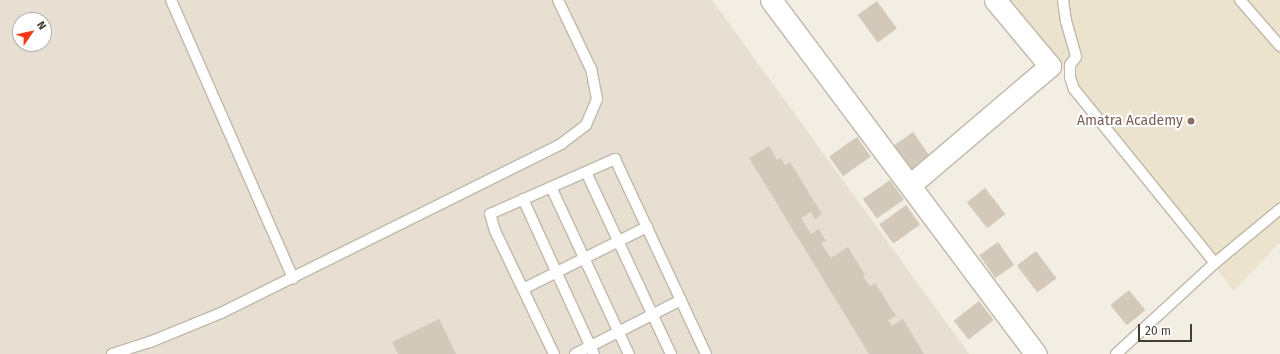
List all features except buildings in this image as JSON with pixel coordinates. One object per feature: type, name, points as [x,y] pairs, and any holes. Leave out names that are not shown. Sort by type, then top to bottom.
[{"type":"street","points":[[771,0],[1036,354]]},
{"type":"street","points":[[910,185],[1050,66],[995,0]]},
{"type":"lane","points":[[171,0],[293,278]]},
{"type":"lane","points":[[112,354],[150,342],[221,313],[561,144],[586,125],[597,100],[591,69],[558,0]]},
{"type":"lane","points":[[1063,0],[1066,21],[1076,57],[1070,65],[1070,77],[1074,89],[1215,263]]},
{"type":"lane","points":[[1240,0],[1280,46]]},
{"type":"lane","points":[[554,354],[495,231],[490,214],[615,159],[706,354]]},
{"type":"lane","points":[[586,172],[671,354]]},
{"type":"lane","points":[[551,187],[628,354]]},
{"type":"lane","points":[[523,199],[592,350]]},
{"type":"lane","points":[[1116,354],[1215,263],[1280,209]]},
{"type":"lane","points":[[523,289],[647,227]]},
{"type":"lane","points":[[575,354],[592,350],[619,333],[681,300]]},
{"type":"shaded area","points":[[0,0],[712,0],[969,354],[0,354]]},
{"type":"shaded area","name":"Amatra Academy","points":[[1009,0],[1280,0],[1280,244],[1279,243],[1234,291]]},
{"type":"place","name":"Amatra Academy","points":[[1191,121]]}]
